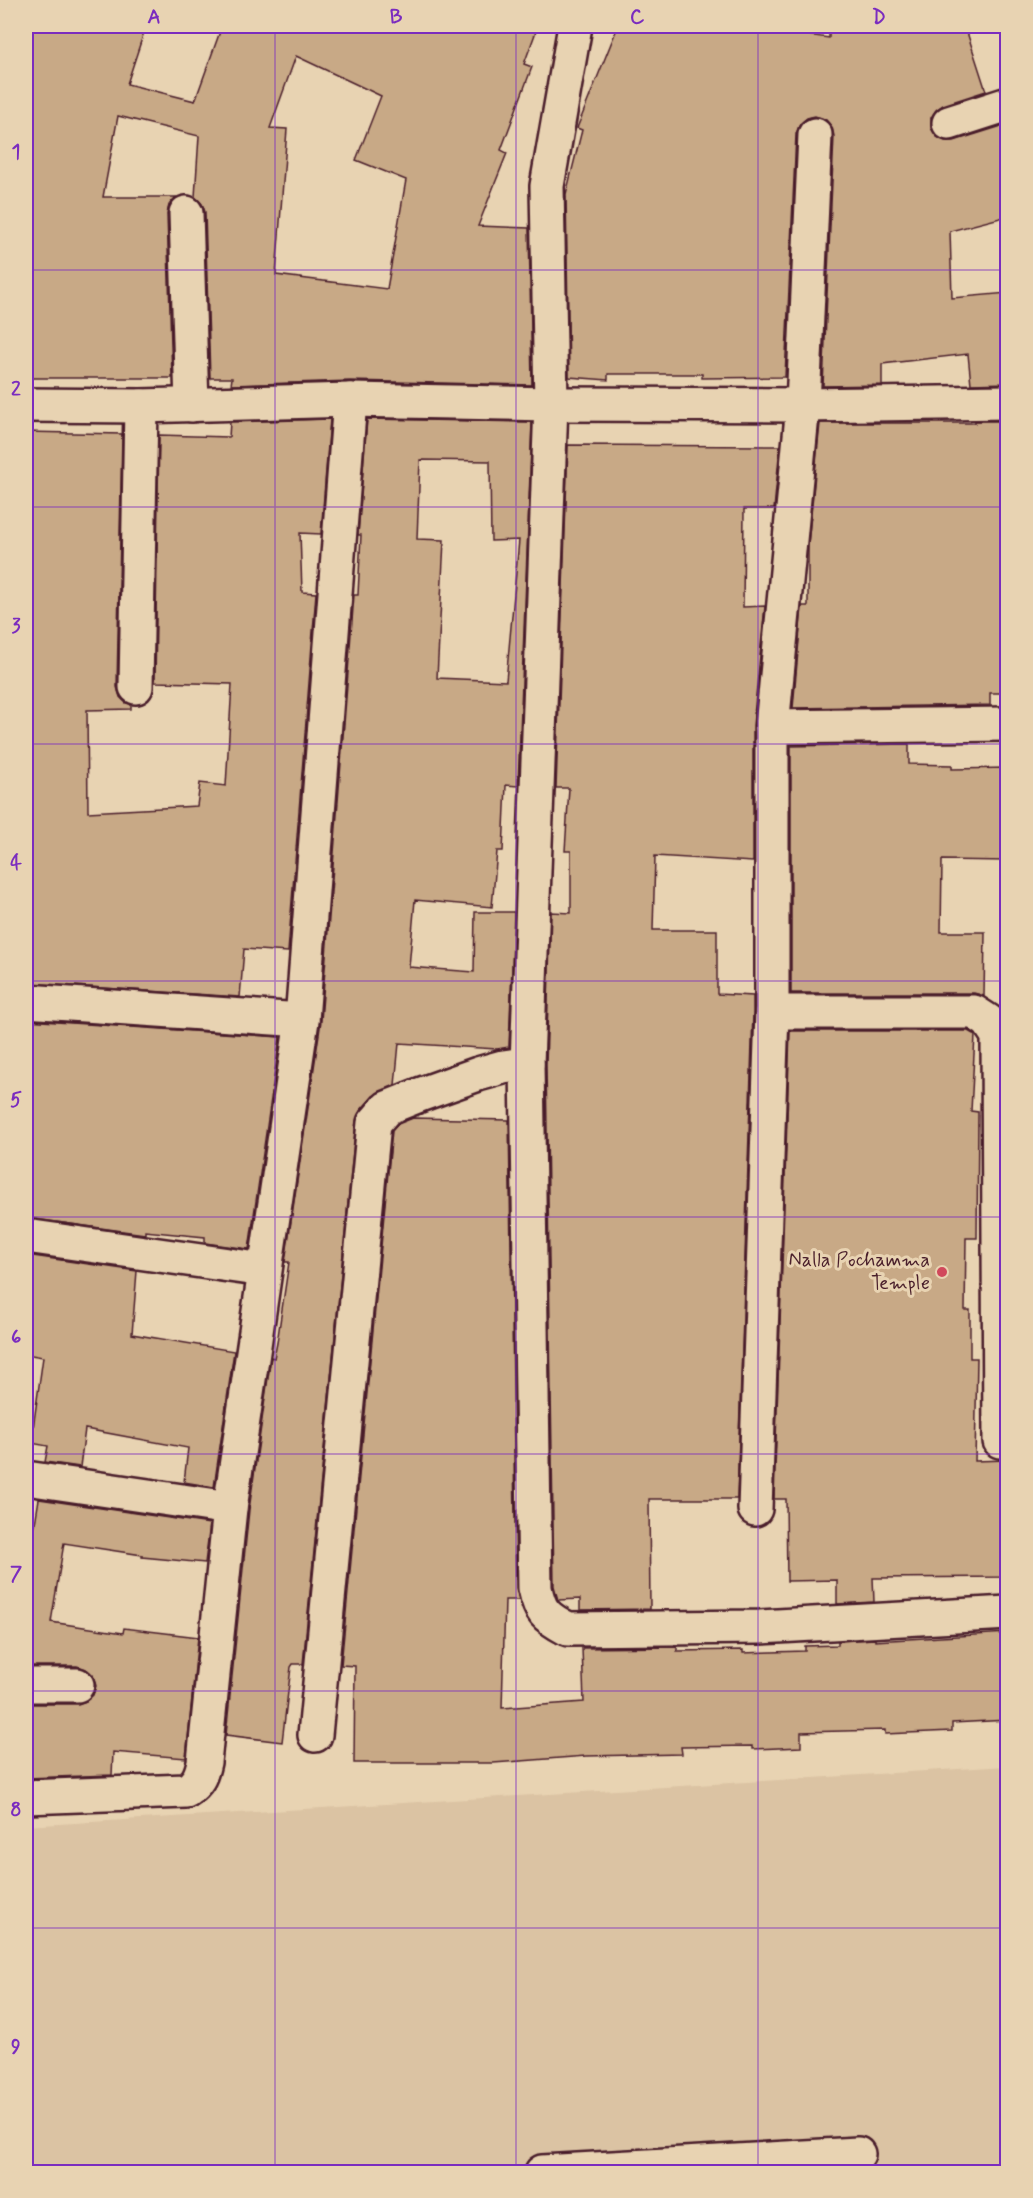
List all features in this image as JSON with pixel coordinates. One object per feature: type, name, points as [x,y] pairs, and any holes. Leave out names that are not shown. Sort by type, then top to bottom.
[{"type":"street","points":[[575,26],[547,186],[552,404],[527,1064],[535,1588],[539,1607],[552,1621],[568,1629],[760,1627],[1008,1613]]},
{"type":"street","points":[[949,123],[1008,104]]},
{"type":"street","points":[[755,1509],[772,1012],[772,728],[803,405],[815,135]]},
{"type":"street","points":[[186,213],[192,405]]},
{"type":"street","points":[[26,1797],[186,1791],[197,1784],[204,1762],[230,1508],[302,1020],[350,400]]},
{"type":"street","points":[[26,405],[141,406],[350,400],[803,405],[1008,402]]},
{"type":"street","points":[[136,687],[141,406]]},
{"type":"street","points":[[772,728],[1008,724]]},
{"type":"street","points":[[26,1001],[302,1020]]},
{"type":"street","points":[[772,1012],[974,1011],[988,1021],[998,1036],[999,1441]]},
{"type":"street","points":[[315,1735],[374,1123],[387,1108],[422,1094],[478,1074],[503,1067],[527,1064]]},
{"type":"street","points":[[26,1236],[264,1270]]},
{"type":"street","points":[[26,1478],[230,1508]]},
{"type":"street","points":[[26,1685],[77,1685]]},
{"type":"street","points":[[542,2172],[858,2154]]},
{"type":"shaded area","points":[[1007,1766],[1007,2172],[26,2172],[26,1826]]},
{"type":"building","points":[[26,26],[146,26],[127,84],[195,101],[222,26],[538,26],[524,64],[532,67],[501,150],[507,153],[478,226],[529,228],[532,385],[350,381],[231,385],[232,378],[210,378],[205,212],[202,204],[195,197],[199,136],[118,116],[103,197],[176,197],[169,205],[167,214],[172,378],[26,378]],"holes":[[[296,56],[381,96],[356,160],[406,180],[387,289],[276,275],[287,129],[270,128]]]},
{"type":"building","points":[[618,26],[738,26],[829,38],[829,26],[965,26],[986,91],[943,105],[931,118],[931,128],[937,137],[945,141],[954,141],[1008,124],[1008,216],[950,231],[952,298],[1008,293],[1008,383],[971,384],[968,354],[882,364],[882,385],[823,386],[834,136],[832,127],[826,120],[815,116],[807,118],[800,124],[796,134],[785,377],[702,378],[702,374],[608,374],[608,380],[569,377],[566,194],[582,130],[577,128]]},
{"type":"building","points":[[330,419],[321,534],[300,533],[302,592],[316,593],[288,952],[244,949],[240,997],[26,983],[26,432],[122,434],[117,687],[120,697],[126,703],[131,704],[131,709],[87,710],[88,812],[197,806],[200,783],[226,786],[232,684],[155,682],[159,435],[229,437],[230,422]]},
{"type":"building","points":[[367,419],[532,422],[518,786],[506,785],[503,851],[497,851],[492,907],[415,900],[409,967],[474,972],[475,912],[514,912],[509,1047],[497,1049],[399,1043],[395,1085],[373,1096],[360,1111],[356,1121],[303,1664],[293,1664],[291,1667],[282,1742],[226,1735],[249,1510],[271,1357],[274,1358],[277,1343],[289,1262],[285,1262],[321,1021],[354,595],[358,595],[361,535],[358,535]],"holes":[[[420,460],[490,461],[491,541],[519,540],[506,681],[437,678],[444,540],[417,539]]]},
{"type":"building","points":[[975,421],[1008,421],[1008,693],[990,693],[990,705],[793,708],[802,606],[808,606],[808,545],[820,423],[975,423]]},
{"type":"building","points":[[568,445],[780,446],[774,509],[744,509],[743,607],[765,606],[753,725],[753,862],[655,856],[653,930],[717,930],[717,994],[753,996],[753,1012],[737,1499],[649,1499],[650,1609],[580,1610],[580,1599],[558,1600],[554,1586],[546,1064],[551,912],[571,913],[571,851],[565,851],[569,788],[556,788]]},
{"type":"building","points":[[909,744],[909,764],[952,765],[952,769],[1008,768],[1008,861],[942,860],[941,932],[985,932],[984,996],[974,993],[791,993],[791,746]]},
{"type":"building","points":[[26,1020],[280,1037],[249,1249],[205,1243],[205,1237],[145,1231],[145,1234],[26,1218]]},
{"type":"building","points":[[790,1031],[968,1031],[975,1035],[971,1111],[978,1112],[977,1238],[966,1238],[965,1310],[970,1310],[970,1358],[977,1358],[975,1461],[1008,1460],[1008,1577],[873,1578],[874,1602],[837,1604],[837,1580],[787,1581],[786,1499],[774,1499]]},
{"type":"building","points":[[413,1118],[509,1120],[516,1588],[519,1600],[505,1600],[502,1708],[584,1702],[582,1648],[677,1647],[677,1651],[743,1650],[743,1653],[805,1651],[805,1646],[838,1645],[838,1641],[1008,1633],[1008,1720],[952,1723],[952,1731],[885,1734],[885,1730],[801,1732],[801,1747],[752,1749],[752,1746],[681,1747],[682,1754],[586,1756],[493,1763],[354,1763],[355,1666],[341,1665],[392,1131],[398,1124]]},
{"type":"building","points":[[26,1255],[137,1271],[132,1334],[234,1351],[214,1487],[184,1482],[188,1448],[85,1429],[80,1467],[45,1462],[48,1446],[31,1443],[43,1357],[26,1354]]},
{"type":"building","points":[[39,1499],[210,1524],[205,1563],[142,1557],[142,1555],[64,1543],[51,1622],[123,1633],[124,1628],[198,1637],[186,1758],[113,1752],[112,1775],[26,1778],[26,1704],[78,1704],[93,1695],[96,1686],[93,1675],[77,1666],[26,1666],[26,1579]]},
{"type":"place","name":"Nalla Pochamma Temple","points":[[942,1272]]}]
